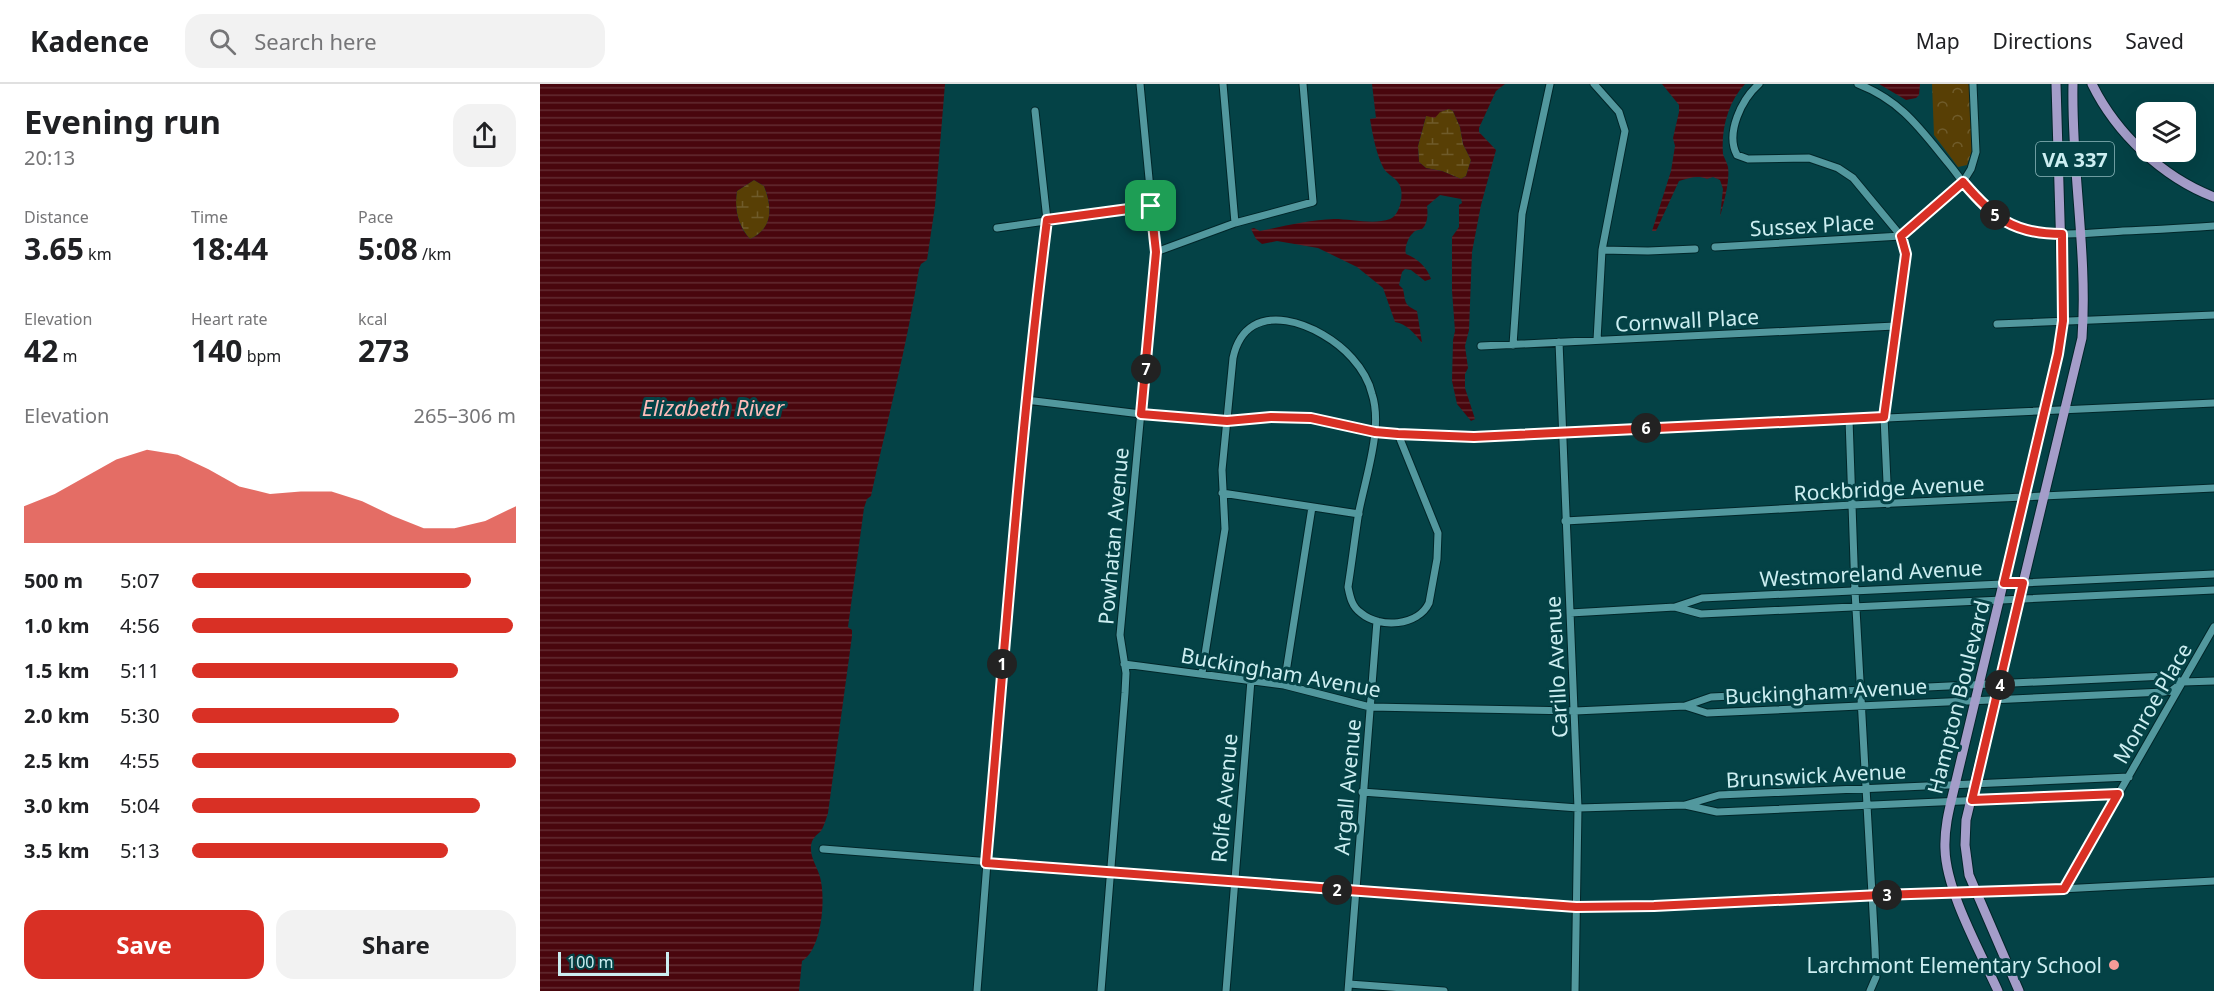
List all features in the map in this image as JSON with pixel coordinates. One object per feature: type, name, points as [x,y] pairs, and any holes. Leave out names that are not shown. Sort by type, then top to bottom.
[{"type":"main road","name":"Hampton Boulevard","points":[[1998,991],[1949,879],[1945,833],[1954,785],[2045,410],[2063,321],[2056,84]]},
{"type":"main road","name":"Hampton Boulevard","points":[[2019,991],[1969,875],[1965,845],[1966,820],[2082,338],[2084,291],[2077,198],[2073,84]]},
{"type":"main road","points":[[2092,84],[2102,103],[2121,129],[2140,149],[2182,181],[2214,197]]},
{"type":"street","name":"Powhatan Avenue","points":[[1101,991],[1125,693],[1120,635],[1156,252],[1140,84]]},
{"type":"street","points":[[1223,84],[1235,223]]},
{"type":"street","points":[[1156,252],[1235,223],[1313,202],[1303,84]]},
{"type":"street","points":[[1513,345],[1522,214],[1550,84]]},
{"type":"street","points":[[1594,84],[1619,112],[1625,130],[1602,250],[1597,340]]},
{"type":"street","points":[[1759,84],[1750,92],[1739,111],[1733,145],[1737,155],[1742,158],[1809,158],[1839,168],[1853,178],[1901,236],[1906,254],[1884,417],[1888,504]]},
{"type":"street","points":[[1858,84],[1907,113],[1992,214],[2008,224],[2035,232],[2062,234],[2214,226]]},
{"type":"street","points":[[1963,182],[1971,169],[1976,152],[1972,84]]},
{"type":"street","points":[[977,991],[1008,593],[1026,400],[1047,220],[1035,111]]},
{"type":"street","name":"Sussex Place","points":[[1715,247],[1901,236],[1963,182]]},
{"type":"street","points":[[997,228],[1151,206]]},
{"type":"street","points":[[1602,250],[1695,249]]},
{"type":"street","points":[[1997,324],[2214,315]]},
{"type":"street","points":[[1202,673],[1225,529],[1226,510],[1222,493],[1222,470],[1233,358],[1239,340],[1248,328],[1281,320],[1310,327],[1324,334],[1352,357],[1367,380],[1373,394],[1376,413],[1375,432],[1348,588],[1350,599],[1361,614],[1377,621],[1400,622],[1422,614],[1429,603],[1437,559],[1438,532],[1398,434]]},
{"type":"street","name":"Cornwall Place","points":[[1480,346],[1895,326]]},
{"type":"street","name":"Carillo Avenue","points":[[1559,342],[1578,808],[1575,991]]},
{"type":"street","points":[[1026,400],[1141,414],[1227,421],[1271,417],[1311,418],[1375,432],[1474,437],[1562,431],[2214,403]]},
{"type":"street","points":[[1850,419],[1864,789],[1876,977],[1870,991],[1864,991]]},
{"type":"street","name":"Rockbridge Avenue","points":[[1565,521],[2214,488]]},
{"type":"street","points":[[1222,493],[1359,514]]},
{"type":"street","points":[[1284,685],[1312,507]]},
{"type":"street","name":"Westmoreland Avenue","points":[[1570,613],[1675,607],[1702,598],[2214,574]]},
{"type":"street","name":"Westmoreland Avenue","points":[[1675,607],[1701,614],[1999,602],[2214,590]]},
{"type":"street","name":"Argall Avenue","points":[[1348,987],[1377,621]]},
{"type":"street","name":"Monroe Place","points":[[2064,889],[2214,627]]},
{"type":"street","name":"Buckingham Avenue","points":[[1124,664],[1284,685],[1370,707],[1575,711],[1685,706],[1711,696],[1860,689],[2166,676],[2183,682],[2214,681]]},
{"type":"street","name":"Rolfe Avenue","points":[[1226,991],[1251,681]]},
{"type":"street","name":"Buckingham Avenue","points":[[1685,706],[1707,713],[2164,692],[2172,691],[2183,682]]},
{"type":"street","name":"Brunswick Avenue","points":[[1685,805],[1719,795],[2129,777]]},
{"type":"street","name":"Brunswick Avenue","points":[[1362,792],[1578,808],[1685,805],[1716,812],[2118,794]]},
{"type":"street","points":[[823,849],[1355,892],[1576,907],[1975,893],[2214,881]]},
{"type":"street","points":[[1348,987],[1444,991]]},
{"type":"green space","points":[[1932,84],[1969,84],[1973,148],[1967,165],[1958,167],[1934,135]]},
{"type":"green space","points":[[1449,109],[1453,111],[1460,127],[1463,144],[1471,160],[1466,176],[1461,179],[1442,171],[1426,168],[1419,162],[1418,146],[1426,116]]},
{"type":"green space","points":[[754,180],[764,186],[769,202],[769,216],[763,229],[750,239],[740,222],[736,198],[737,191]]},
{"type":"water","name":"Elizabeth River","points":[[540,84],[945,84],[935,206],[927,260],[921,264],[919,269],[903,355],[871,496],[867,499],[864,508],[848,627],[852,630],[852,636],[828,813],[821,831],[813,839],[811,846],[822,886],[821,922],[814,946],[802,961],[799,991],[540,991]],"holes":[[[754,180],[764,186],[769,201],[769,216],[763,229],[750,239],[742,229],[738,217],[737,191]]]},
{"type":"water","points":[[1372,84],[1505,84],[1496,91],[1479,128],[1479,132],[1496,150],[1481,205],[1472,252],[1469,330],[1465,346],[1468,368],[1465,374],[1465,388],[1475,419],[1471,421],[1457,404],[1452,381],[1455,331],[1452,237],[1459,227],[1461,199],[1440,195],[1427,206],[1425,224],[1422,229],[1411,235],[1406,246],[1406,254],[1422,264],[1431,279],[1425,281],[1411,270],[1405,269],[1399,285],[1403,289],[1407,304],[1417,311],[1422,343],[1407,327],[1395,322],[1383,288],[1357,267],[1318,248],[1277,241],[1262,244],[1256,239],[1251,229],[1260,231],[1334,219],[1377,222],[1393,217],[1402,194],[1397,181],[1384,169],[1379,157],[1370,119],[1376,118]],"holes":[[[1449,109],[1453,111],[1460,127],[1463,144],[1471,160],[1466,176],[1461,179],[1442,171],[1426,168],[1419,162],[1418,146],[1426,116],[1435,118],[1440,112]]]},
{"type":"water","points":[[1662,84],[1745,84],[1730,107],[1723,135],[1723,154],[1728,167],[1728,179],[1720,217],[1723,189],[1720,180],[1713,177],[1690,178],[1679,181],[1656,231],[1652,231],[1671,171],[1675,146],[1673,138],[1679,112],[1679,105]]},
{"type":"water","points":[[1879,84],[1920,84],[1919,95],[1906,100]]},
{"type":"place","name":"Larchmont Elementary School","points":[[2114,965]]},
{"type":"route","points":[[1963,182],[1992,214],[2008,224],[2035,232],[2062,234],[2064,299],[2058,354],[2004,583],[2023,583],[1972,800],[2118,794],[2064,889],[1654,906],[1576,907],[986,863],[1026,400],[1047,220],[1151,206],[1156,252],[1141,414],[1227,421],[1271,417],[1311,418],[1375,432],[1431,436],[1474,437],[1884,417],[1906,254],[1901,236],[1963,182]]}]
